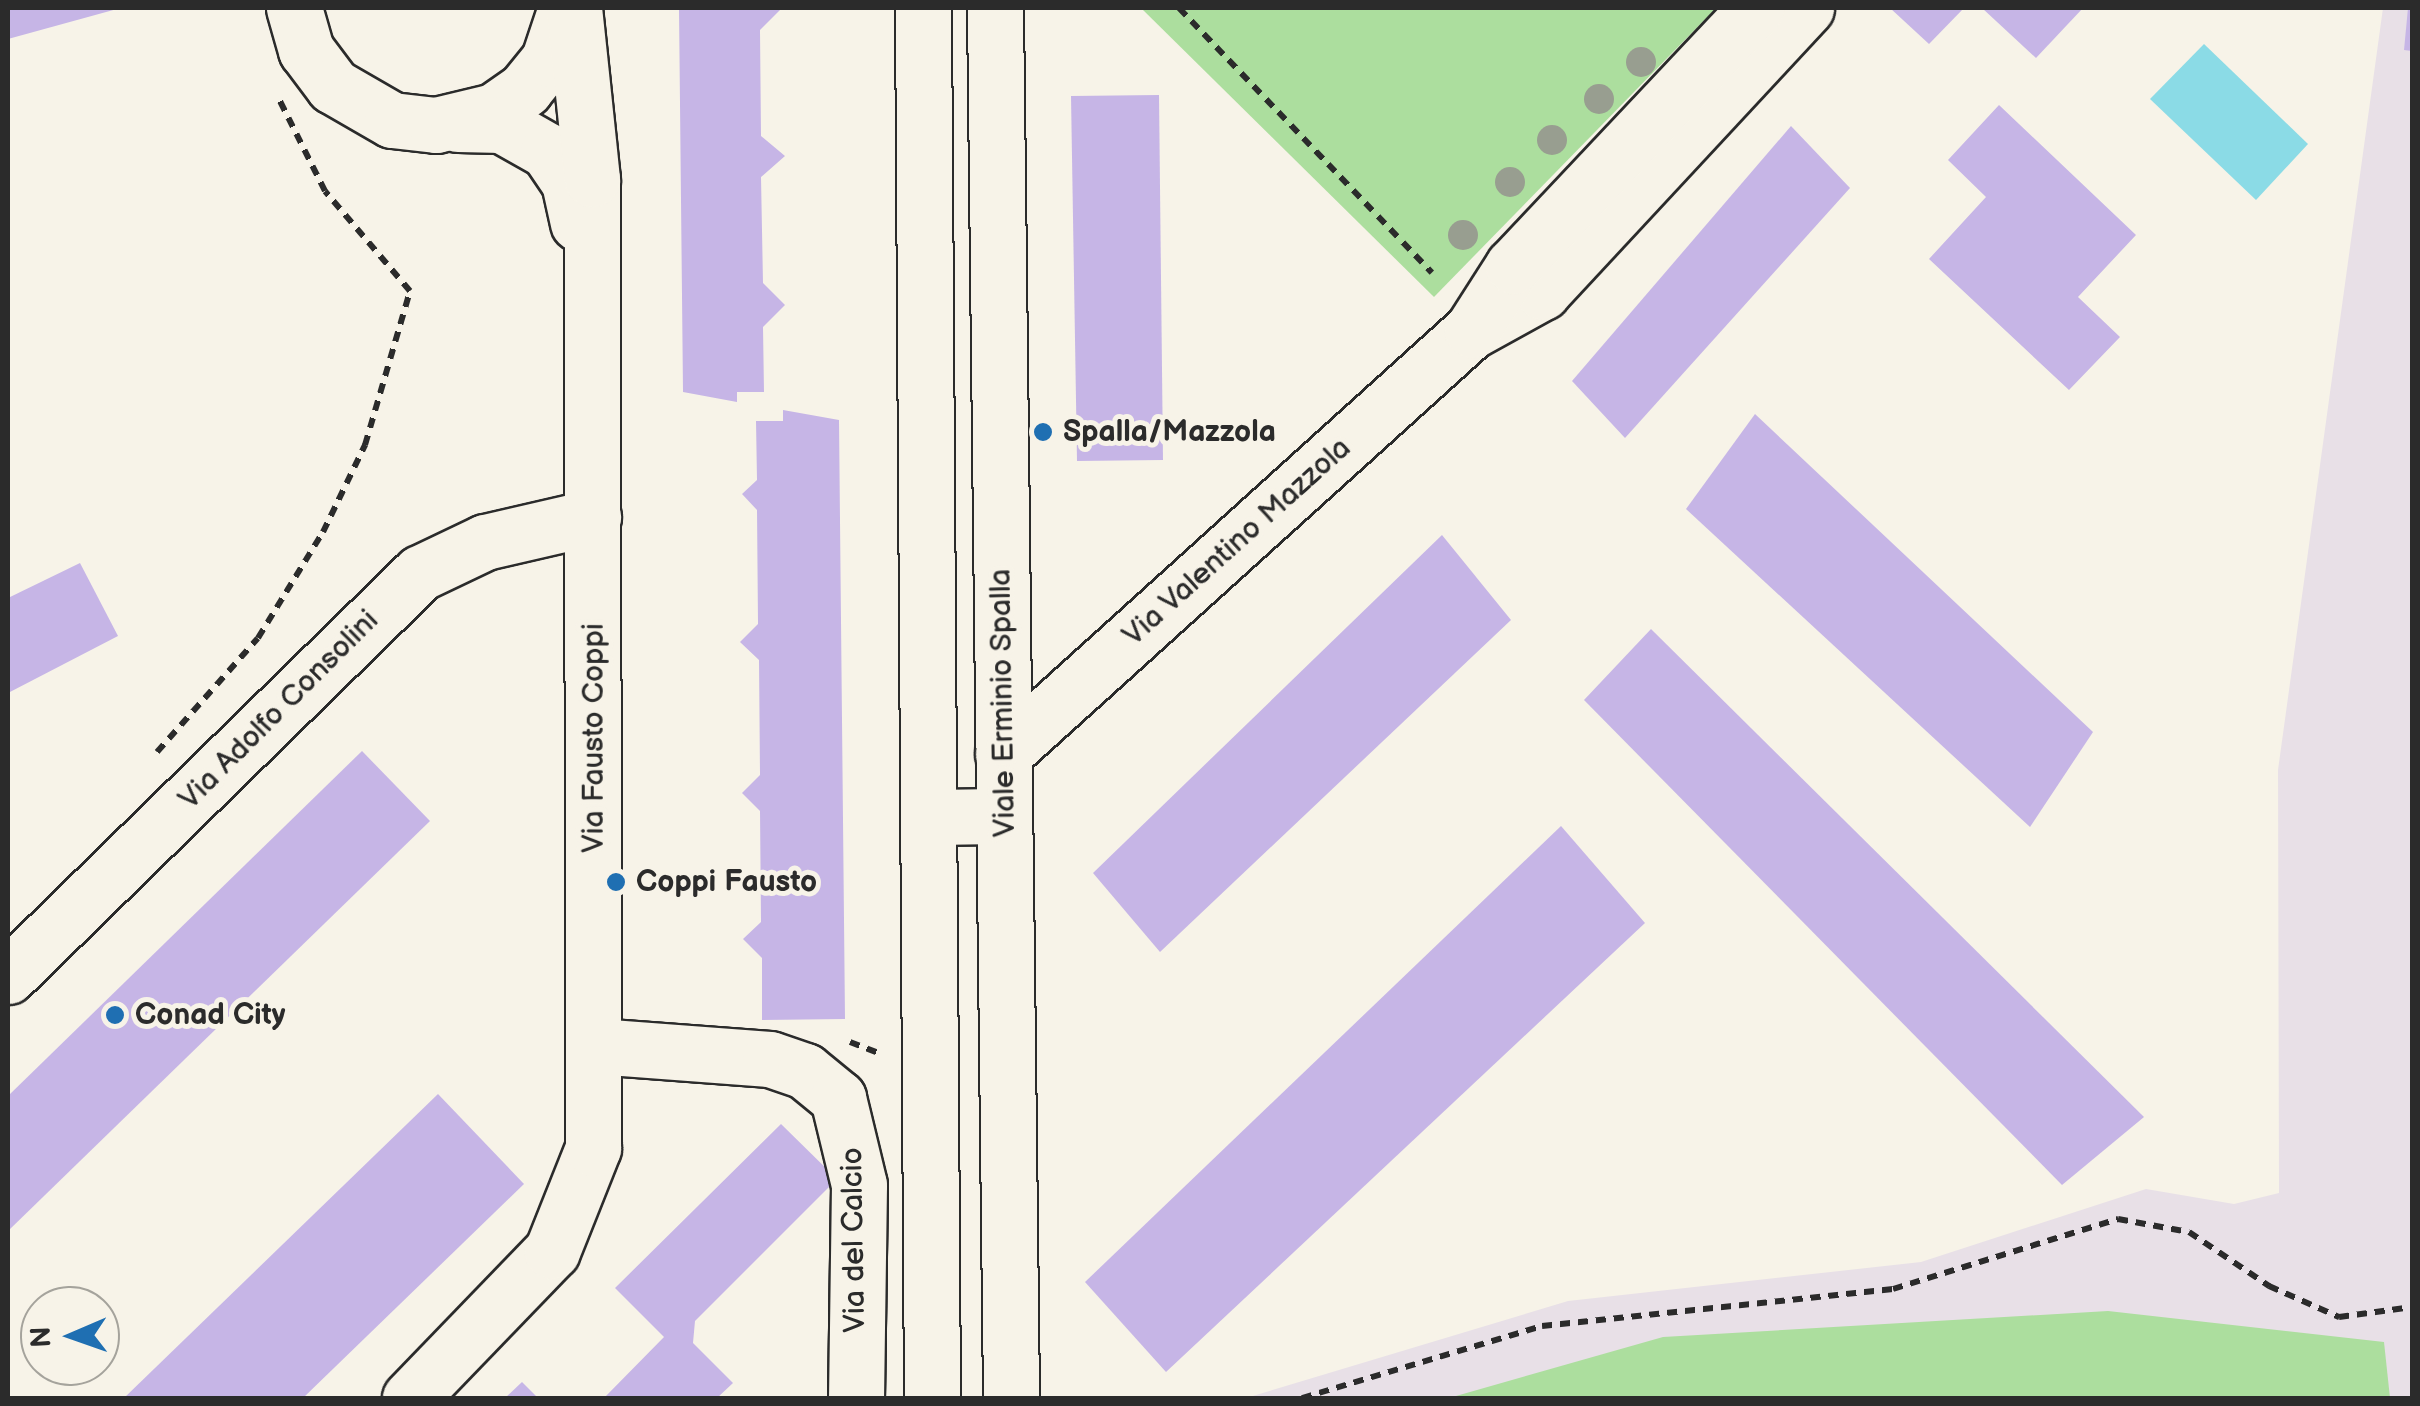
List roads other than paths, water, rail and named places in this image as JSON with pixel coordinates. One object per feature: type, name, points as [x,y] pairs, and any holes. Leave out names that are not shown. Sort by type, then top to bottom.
[{"type":"street","name":"Via Fausto Coppi","points":[[294,8],[306,50],[351,101],[392,120],[516,130],[558,162],[575,202],[590,310]]},
{"type":"street","points":[[458,124],[525,89],[549,59],[566,8]]},
{"type":"street","name":"Via Fausto Coppi","points":[[410,1398],[520,1291],[572,1218],[593,1148],[596,1046],[590,131],[574,8]]},
{"type":"street","points":[[923,8],[932,1398]]},
{"type":"street","name":"Viale Erminio Spalla","points":[[996,8],[1011,1398]]},
{"type":"street","name":"Via Valentino Mazzola","points":[[1003,754],[1472,330],[1513,266],[1745,38],[1806,8]]},
{"type":"street","name":"Via Adolfo Consolini","points":[[8,976],[420,573],[486,542],[593,517]]},
{"type":"street","points":[[929,817],[1003,816]]},
{"type":"street","name":"Via del Calcio","points":[[596,1046],[770,1059],[806,1071],[838,1098],[859,1185],[856,1398]]},
{"type":"water","points":[[2204,44],[2308,144],[2256,200],[2150,99]]},
{"type":"place","name":"Spalla/Mazzola","points":[[1043,432]]},
{"type":"place","name":"Coppi Fausto","points":[[616,882]]},
{"type":"place","name":"Conad City","points":[[115,1015]]}]
